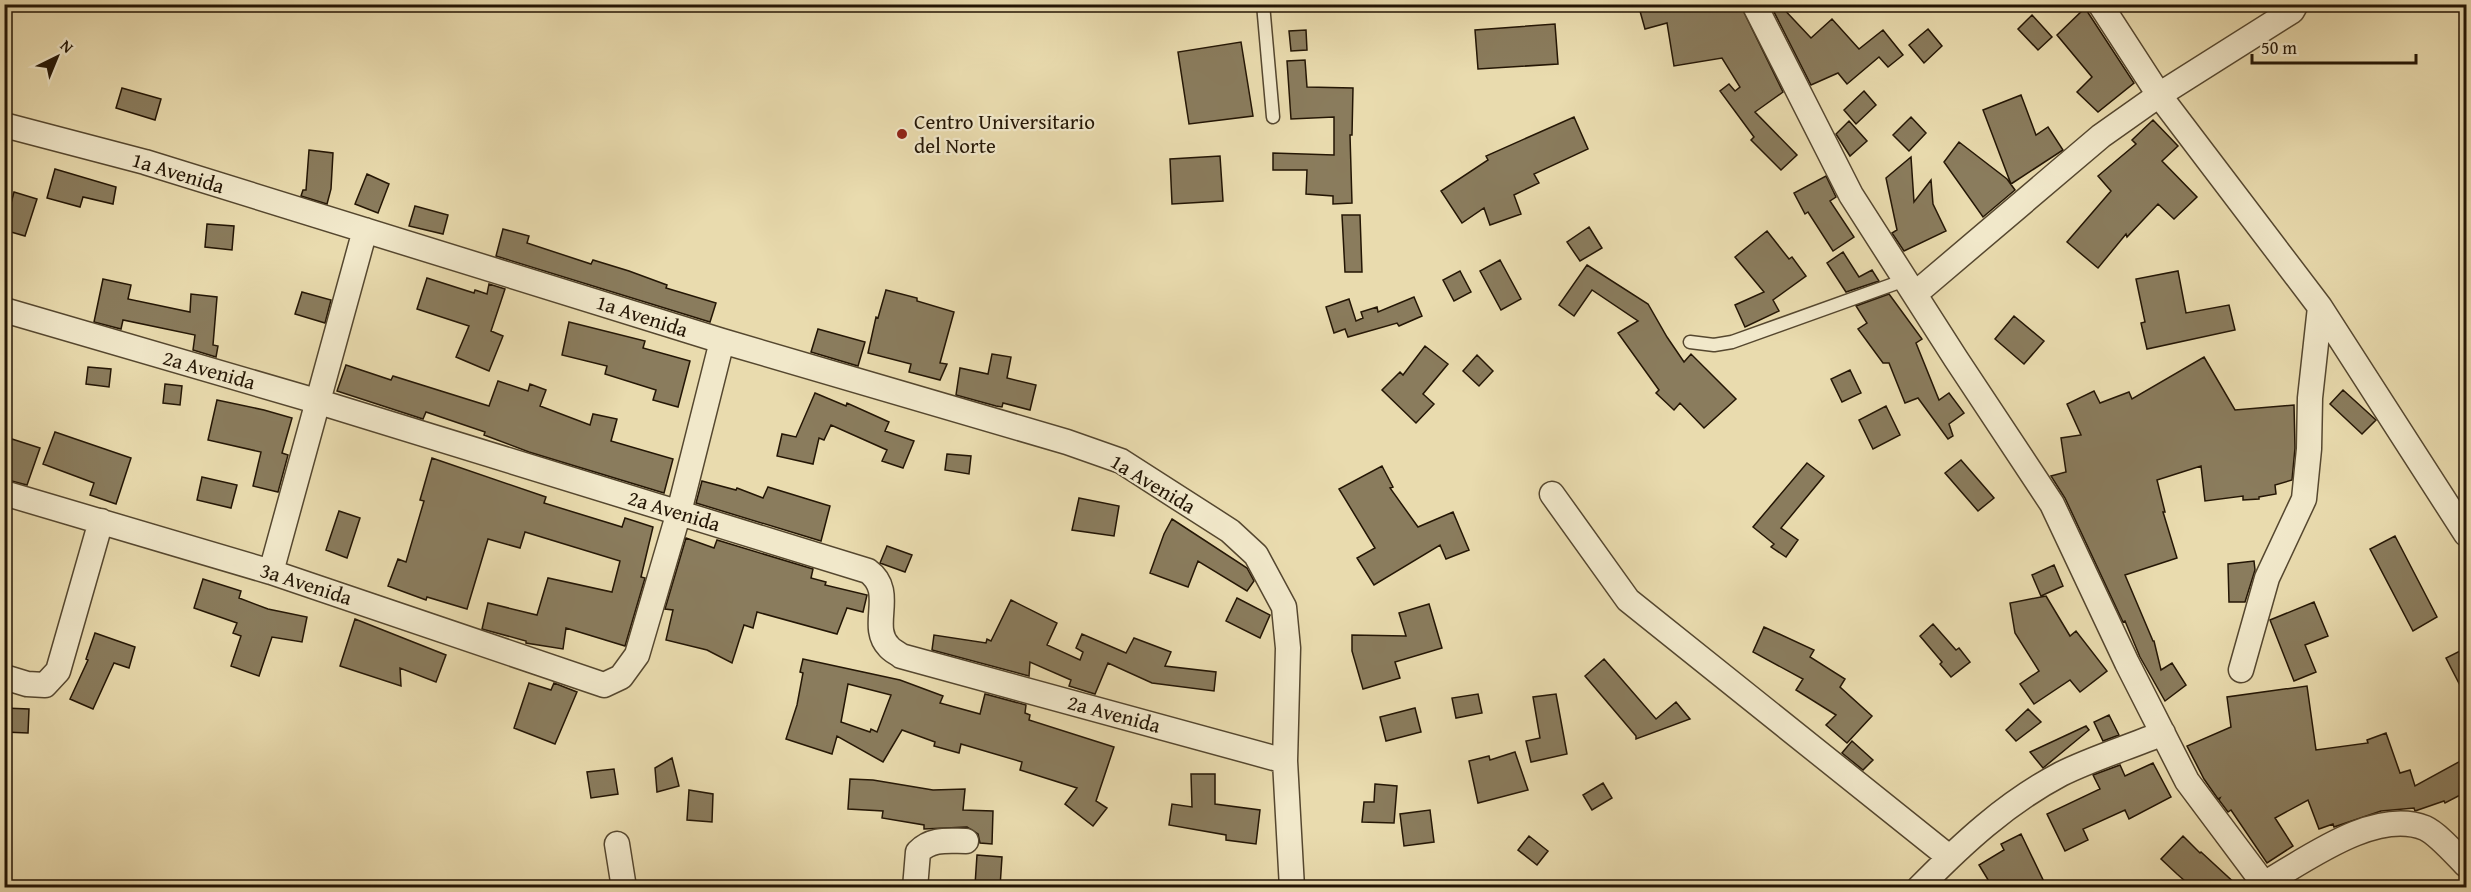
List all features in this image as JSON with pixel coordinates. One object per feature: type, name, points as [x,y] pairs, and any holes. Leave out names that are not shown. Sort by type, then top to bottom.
[{"type":"street","points":[[1754,4],[1851,195],[2052,504],[2127,663],[2187,781],[2266,886],[2351,835],[2393,823],[2426,829],[2466,865]]},
{"type":"street","points":[[2100,4],[2159,95],[2320,307],[2466,534]]},
{"type":"street","points":[[1910,287],[2101,136],[2159,95],[2292,11],[2296,4]]},
{"type":"street","name":"1a Avenida","points":[[4,125],[145,162],[723,341],[1067,442],[1121,461],[1230,531],[1256,555],[1284,607],[1288,648],[1285,761],[1292,888]]},
{"type":"street","points":[[271,572],[316,401],[365,230]]},
{"type":"street","points":[[2241,670],[2267,578],[2304,499],[2309,449],[2310,398],[2320,307]]},
{"type":"street","name":"2a Avenida","points":[[4,310],[316,401],[868,571],[877,578],[882,590],[882,634],[889,647],[901,656],[1285,761]]},
{"type":"street","points":[[679,512],[723,341]]},
{"type":"street","name":"3a Avenida","points":[[4,493],[271,572],[604,685],[621,677],[637,655],[679,512]]},
{"type":"street","points":[[1552,494],[1628,600],[1949,857]]},
{"type":"street","points":[[4,677],[27,684],[45,685],[58,671],[101,521]]},
{"type":"street","points":[[1919,888],[1949,857],[2004,809],[2062,774],[2163,733]]},
{"type":"street","points":[[915,888],[918,852],[925,845],[935,841],[966,842]]},
{"type":"street","points":[[617,844],[624,888]]},
{"type":"lane","points":[[1263,4],[1274,117]]},
{"type":"lane","points":[[1690,342],[1714,345],[1732,342],[1910,287]]},
{"type":"path","points":[[364,888],[368,884],[369,888]]},
{"type":"building","points":[[1638,4],[1740,4],[1783,92],[1755,112],[1797,155],[1781,170],[1751,140],[1754,137],[1720,91],[1729,84],[1735,91],[1740,87],[1722,58],[1674,66],[1667,23],[1645,29]]},
{"type":"building","points":[[1770,4],[1779,4],[1811,38],[1832,19],[1859,49],[1883,30],[1903,55],[1888,67],[1879,57],[1847,84],[1838,73],[1811,85]]},
{"type":"building","points":[[2085,8],[2134,83],[2098,112],[2077,92],[2092,77],[2057,35]]},
{"type":"building","points":[[2032,15],[2052,37],[2038,50],[2018,29]]},
{"type":"building","points":[[1555,24],[1558,64],[1478,69],[1475,30]]},
{"type":"building","points":[[1928,29],[1942,46],[1924,63],[1909,45]]},
{"type":"building","points":[[1306,30],[1307,50],[1291,51],[1289,31]]},
{"type":"building","points":[[1241,42],[1253,116],[1189,124],[1178,52]]},
{"type":"building","points":[[1305,60],[1307,87],[1353,88],[1352,135],[1350,135],[1352,203],[1333,204],[1333,196],[1306,194],[1307,170],[1273,170],[1273,153],[1334,155],[1334,117],[1291,119],[1287,61]]},
{"type":"building","points":[[122,88],[161,99],[155,120],[116,108]]},
{"type":"building","points":[[1864,91],[1876,105],[1856,124],[1844,110]]},
{"type":"building","points":[[2021,95],[2036,135],[2048,127],[2063,150],[2011,184],[1983,110]]},
{"type":"building","points":[[1574,117],[1588,149],[1534,174],[1539,183],[1514,195],[1521,214],[1490,225],[1484,208],[1462,223],[1441,191],[1488,160],[1486,156]]},
{"type":"building","points":[[1911,117],[1926,133],[1909,151],[1893,135]]},
{"type":"building","points":[[2153,120],[2178,146],[2162,161],[2197,197],[2174,219],[2158,204],[2127,237],[2126,234],[2098,268],[2067,242],[2111,191],[2098,176],[2136,144],[2132,140]]},
{"type":"building","points":[[1849,121],[1867,141],[1850,156],[1836,134]]},
{"type":"building","points":[[1959,142],[2007,179],[2015,190],[1983,217],[1944,162]]},
{"type":"building","points":[[309,150],[333,153],[331,189],[327,204],[301,196],[303,190],[306,190]]},
{"type":"building","points":[[1220,156],[1223,201],[1172,204],[1170,159]]},
{"type":"building","points":[[1911,157],[1914,202],[1931,180],[1933,204],[1946,231],[1904,251],[1892,233],[1897,230],[1886,178]]},
{"type":"building","points":[[55,169],[116,187],[113,204],[83,197],[80,207],[47,198]]},
{"type":"building","points":[[367,174],[389,184],[378,213],[355,204]]},
{"type":"building","points":[[1826,176],[1836,197],[1830,201],[1854,237],[1833,251],[1808,212],[1805,214],[1794,193]]},
{"type":"building","points":[[14,192],[37,199],[25,236],[4,230]]},
{"type":"building","points":[[415,206],[448,215],[443,234],[409,226]]},
{"type":"building","points":[[1342,215],[1360,215],[1362,272],[1345,272]]},
{"type":"building","points":[[207,224],[234,226],[232,250],[205,247]]},
{"type":"building","points":[[1589,227],[1602,248],[1580,261],[1567,242]]},
{"type":"building","points":[[503,229],[529,236],[527,243],[591,264],[593,260],[629,271],[667,285],[666,288],[716,303],[710,322],[496,256]]},
{"type":"building","points":[[1767,231],[1789,259],[1792,257],[1806,276],[1773,300],[1779,311],[1745,327],[1735,305],[1764,292],[1735,257]]},
{"type":"building","points":[[1843,252],[1859,277],[1872,270],[1879,281],[1846,292],[1827,263]]},
{"type":"building","points":[[1500,260],[1521,299],[1501,310],[1480,271]]},
{"type":"building","points":[[1587,265],[1648,304],[1684,362],[1691,354],[1736,399],[1704,428],[1680,403],[1674,410],[1656,393],[1659,390],[1618,333],[1638,321],[1592,290],[1574,316],[1559,305]]},
{"type":"building","points":[[1460,271],[1471,292],[1454,301],[1443,280]]},
{"type":"building","points":[[2178,271],[2186,313],[2229,305],[2235,330],[2147,349],[2141,323],[2145,322],[2136,279]]},
{"type":"building","points":[[427,278],[474,293],[475,290],[487,294],[489,284],[505,289],[491,331],[503,336],[489,371],[456,357],[469,326],[417,309]]},
{"type":"building","points":[[103,279],[131,285],[128,299],[190,312],[191,294],[217,297],[213,345],[218,346],[216,357],[193,350],[195,335],[123,320],[121,329],[94,322]]},
{"type":"building","points":[[886,290],[917,298],[917,301],[954,312],[940,363],[947,364],[940,380],[909,372],[911,364],[868,353],[876,317],[878,318]]},
{"type":"building","points":[[302,292],[331,300],[325,323],[295,314]]},
{"type":"building","points":[[1889,294],[1922,339],[1916,343],[1939,400],[1949,393],[1964,413],[1949,424],[1953,436],[1948,439],[1918,398],[1905,403],[1889,363],[1883,363],[1858,329],[1867,323],[1856,306]]},
{"type":"building","points":[[1414,297],[1422,316],[1399,326],[1397,323],[1348,337],[1345,329],[1334,333],[1326,307],[1349,299],[1356,321],[1363,318],[1361,312],[1377,307],[1378,312]]},
{"type":"building","points":[[2014,316],[2044,341],[2024,364],[1995,339]]},
{"type":"building","points":[[569,322],[645,341],[643,348],[690,361],[678,407],[653,400],[656,390],[605,374],[607,366],[562,355]]},
{"type":"building","points":[[818,329],[865,342],[858,366],[811,352]]},
{"type":"building","points":[[1425,346],[1448,364],[1423,394],[1434,404],[1416,423],[1382,390],[1400,372],[1403,375]]},
{"type":"building","points":[[992,354],[1011,357],[1007,378],[1036,385],[1030,410],[1003,403],[1002,407],[996,406],[956,395],[960,368],[988,374]]},
{"type":"building","points":[[1477,355],[1493,371],[1479,386],[1463,371]]},
{"type":"building","points":[[2204,357],[2235,410],[2294,405],[2295,448],[2292,480],[2275,485],[2276,494],[2259,497],[2259,499],[2243,500],[2243,496],[2205,501],[2201,466],[2157,480],[2165,512],[2163,512],[2177,558],[2125,575],[2154,641],[2161,670],[2172,663],[2186,685],[2165,701],[2140,657],[2065,498],[2051,476],[2066,472],[2061,438],[2081,435],[2067,404],[2094,391],[2100,403],[2129,392],[2132,399]]},
{"type":"building","points":[[346,365],[391,380],[393,376],[489,406],[498,381],[528,391],[530,384],[546,390],[540,406],[590,425],[593,414],[617,419],[611,441],[673,459],[664,493],[529,452],[484,435],[485,432],[426,412],[423,419],[337,391]]},
{"type":"building","points":[[88,367],[111,369],[109,387],[86,384]]},
{"type":"building","points":[[1850,370],[1861,393],[1842,402],[1831,379]]},
{"type":"building","points":[[165,384],[182,386],[180,405],[163,403]]},
{"type":"building","points":[[2343,390],[2376,420],[2362,434],[2330,404]]},
{"type":"building","points":[[815,393],[846,406],[847,403],[889,422],[885,431],[914,441],[903,468],[882,461],[887,450],[831,425],[824,440],[819,438],[813,464],[777,456],[782,434],[796,437]]},
{"type":"building","points":[[217,400],[292,418],[282,453],[288,455],[278,492],[253,486],[261,452],[208,440]]},
{"type":"building","points":[[1886,406],[1900,435],[1873,449],[1859,420]]},
{"type":"building","points":[[55,432],[131,458],[116,504],[90,495],[94,483],[43,464]]},
{"type":"building","points":[[12,439],[40,448],[27,485],[4,479],[4,459]]},
{"type":"building","points":[[947,454],[971,456],[969,474],[945,470]]},
{"type":"building","points":[[432,458],[546,497],[544,503],[622,527],[625,518],[653,527],[641,577],[645,578],[625,646],[566,628],[563,649],[526,643],[526,641],[482,629],[488,603],[537,615],[548,578],[612,592],[620,561],[525,532],[520,548],[488,539],[467,609],[427,597],[426,600],[388,586],[398,559],[406,562],[424,501],[420,500]]},
{"type":"building","points":[[1961,460],[1994,498],[1978,511],[1945,473]]},
{"type":"building","points":[[1807,463],[1824,476],[1781,528],[1798,540],[1786,557],[1771,547],[1774,544],[1753,527]]},
{"type":"building","points":[[1382,466],[1393,487],[1390,488],[1418,527],[1453,512],[1469,550],[1446,559],[1440,545],[1374,585],[1357,558],[1375,548],[1339,489]]},
{"type":"building","points":[[202,477],[237,485],[231,508],[197,500]]},
{"type":"building","points":[[702,481],[736,490],[737,488],[763,498],[768,487],[830,506],[821,541],[696,503]]},
{"type":"building","points":[[1079,498],[1119,506],[1114,536],[1072,530]]},
{"type":"building","points":[[339,511],[360,518],[347,558],[326,550]]},
{"type":"building","points":[[1172,519],[1247,568],[1254,581],[1247,591],[1198,561],[1188,587],[1150,573]]},
{"type":"building","points":[[2395,536],[2437,617],[2413,631],[2370,549]]},
{"type":"building","points":[[686,538],[714,548],[717,540],[813,569],[811,578],[826,582],[825,585],[867,595],[863,612],[847,608],[837,634],[757,612],[753,628],[744,625],[732,663],[707,650],[666,640],[673,610],[665,609]]},
{"type":"building","points":[[887,546],[912,555],[905,572],[880,563]]},
{"type":"building","points":[[2254,561],[2255,570],[2245,602],[2229,602],[2228,564]]},
{"type":"building","points":[[2054,565],[2063,586],[2041,596],[2032,575]]},
{"type":"building","points":[[203,579],[241,591],[239,598],[268,609],[307,617],[302,642],[272,637],[259,676],[231,666],[241,636],[233,633],[237,623],[194,608]]},
{"type":"building","points":[[2046,596],[2070,636],[2076,631],[2107,671],[2080,692],[2070,680],[2034,704],[2020,684],[2039,671],[2015,633],[2010,603]]},
{"type":"building","points":[[1237,598],[1270,615],[1260,638],[1226,621]]},
{"type":"building","points":[[1011,600],[1057,623],[1047,645],[1080,660],[1083,652],[1076,648],[1082,634],[1126,653],[1134,638],[1171,652],[1165,666],[1216,672],[1214,691],[1152,683],[1108,663],[1095,694],[1069,686],[1071,680],[1030,662],[1029,676],[932,650],[934,635],[986,643],[987,639],[991,641]]},
{"type":"building","points":[[2314,602],[2328,636],[2305,645],[2316,672],[2294,681],[2270,620]]},
{"type":"building","points":[[1429,604],[1442,648],[1395,662],[1400,678],[1363,689],[1352,651],[1352,635],[1406,636],[1399,613]]},
{"type":"building","points":[[355,619],[446,655],[436,682],[400,668],[401,686],[340,666]]},
{"type":"building","points":[[1933,624],[1956,650],[1959,648],[1970,662],[1951,677],[1940,664],[1942,662],[1920,636]]},
{"type":"building","points":[[1764,627],[1814,650],[1810,657],[1845,679],[1840,687],[1872,716],[1847,743],[1826,725],[1836,715],[1796,690],[1803,679],[1753,652]]},
{"type":"building","points":[[95,633],[135,647],[129,668],[114,663],[93,709],[70,699],[88,660],[86,659]]},
{"type":"building","points":[[2466,648],[2466,697],[2446,658]]},
{"type":"building","points":[[803,659],[900,680],[943,696],[940,703],[980,714],[985,694],[1026,705],[1025,713],[1030,715],[1029,720],[1114,747],[1096,801],[1107,808],[1093,826],[1065,804],[1077,788],[1020,770],[1022,762],[961,744],[959,753],[934,746],[935,742],[902,730],[883,762],[837,736],[832,754],[786,739],[797,705],[803,673],[800,672]],"holes":[[[848,684],[891,695],[877,732],[871,729],[870,732],[841,722]]]},
{"type":"building","points":[[1604,659],[1656,719],[1676,702],[1690,719],[1636,739],[1636,736],[1585,676]]},
{"type":"building","points":[[529,683],[551,690],[554,683],[577,692],[555,744],[514,728]]},
{"type":"building","points":[[2307,686],[2316,750],[2368,743],[2367,740],[2386,733],[2400,773],[2410,770],[2415,786],[2466,758],[2466,792],[2445,803],[2444,801],[2415,811],[2414,808],[2381,811],[2334,827],[2333,824],[2319,829],[2308,800],[2275,818],[2293,846],[2267,863],[2231,810],[2228,812],[2204,779],[2187,746],[2231,727],[2227,697]]},
{"type":"building","points":[[1478,694],[1482,713],[1456,718],[1452,698]]},
{"type":"building","points":[[1556,694],[1567,754],[1531,762],[1526,741],[1540,738],[1533,697]]},
{"type":"building","points":[[4,708],[29,709],[28,733],[4,732]]},
{"type":"building","points":[[1415,708],[1421,732],[1386,741],[1380,717]]},
{"type":"building","points":[[2028,709],[2041,722],[2016,741],[2006,730]]},
{"type":"building","points":[[2109,715],[2119,735],[2103,741],[2094,722]]},
{"type":"building","points":[[2086,726],[2089,730],[2043,768],[2030,752]]},
{"type":"building","points":[[1852,741],[1873,760],[1863,770],[1842,753]]},
{"type":"building","points":[[1515,752],[1528,790],[1478,803],[1469,761],[1489,756],[1490,760]]},
{"type":"building","points":[[672,758],[679,786],[657,792],[655,768]]},
{"type":"building","points":[[2153,763],[2171,797],[2129,819],[2125,810],[2083,829],[2088,840],[2065,851],[2047,814],[2100,789],[2093,775],[2120,765],[2125,776]]},
{"type":"building","points":[[614,769],[618,794],[591,798],[587,772]]},
{"type":"building","points":[[1191,774],[1215,774],[1215,804],[1260,810],[1256,844],[1226,840],[1226,835],[1169,825],[1172,804],[1192,807]]},
{"type":"building","points":[[850,779],[873,780],[933,790],[965,789],[963,810],[993,811],[992,844],[980,843],[978,834],[967,827],[924,829],[924,825],[882,818],[883,811],[848,809]]},
{"type":"building","points":[[1603,783],[1612,798],[1592,810],[1583,795]]},
{"type":"building","points":[[1375,784],[1397,786],[1394,823],[1362,822],[1364,802],[1374,802]]},
{"type":"building","points":[[689,790],[713,794],[712,822],[687,820]]},
{"type":"building","points":[[1430,810],[1434,842],[1404,846],[1400,814]]},
{"type":"building","points":[[2021,834],[2047,888],[1993,888],[1979,865],[2004,850],[2001,844]]},
{"type":"building","points":[[1529,836],[1548,851],[1537,865],[1518,850]]},
{"type":"building","points":[[2183,836],[2240,888],[2193,888],[2177,874],[2161,859]]},
{"type":"building","points":[[977,855],[1002,857],[1000,887],[975,885]]},
{"type":"place","name":"Centro Universitario del Norte","points":[[902,134]]}]
